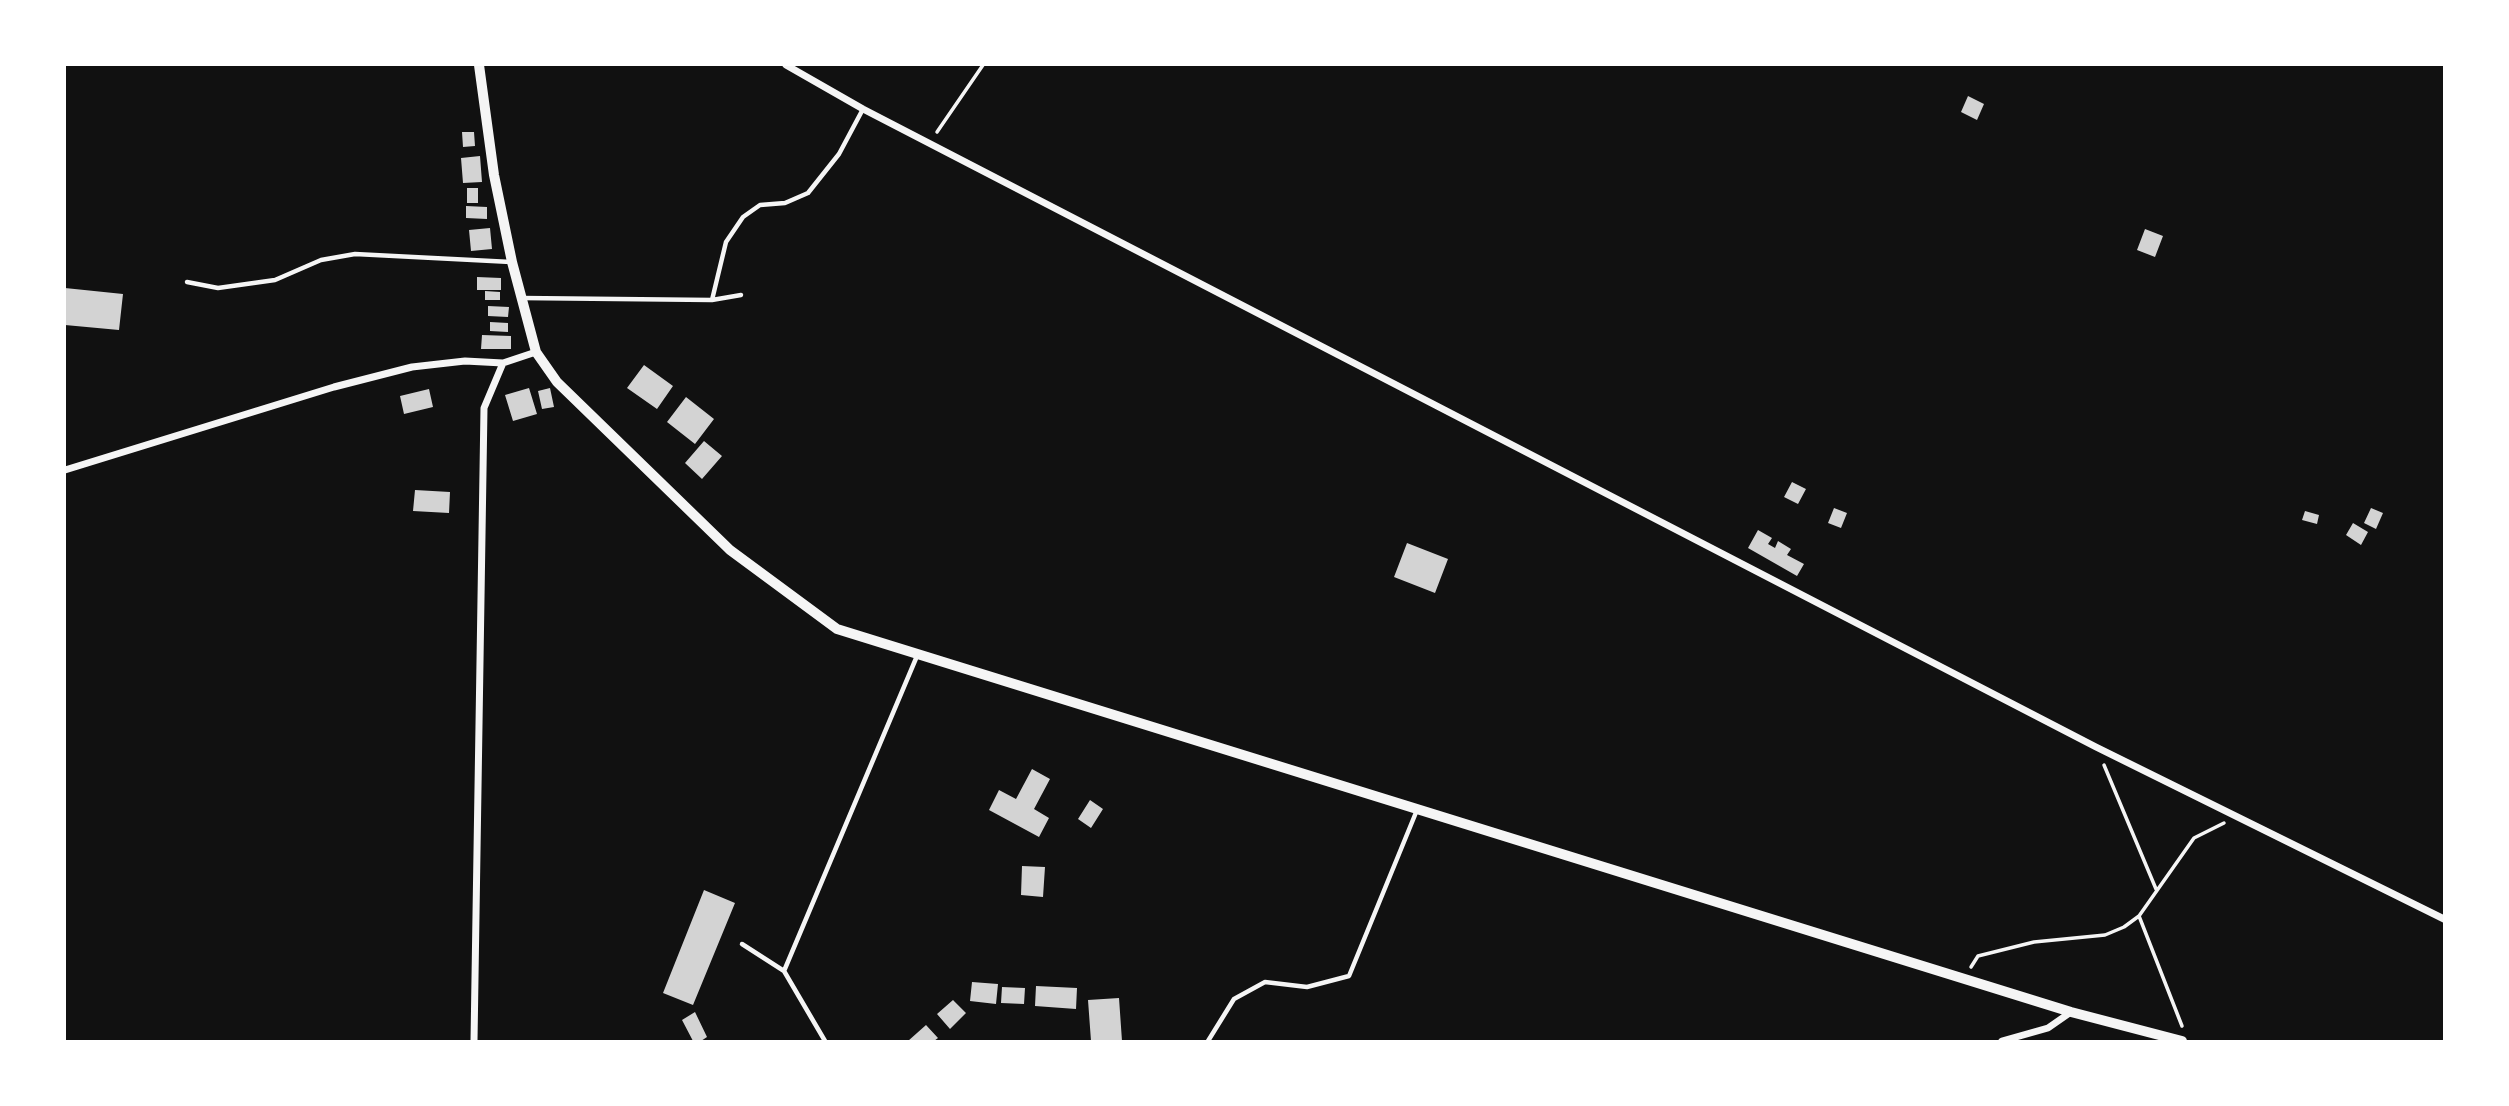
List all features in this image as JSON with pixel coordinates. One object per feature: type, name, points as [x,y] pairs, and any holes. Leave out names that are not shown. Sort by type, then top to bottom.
[{"type":"street","points":[[479,65],[494,175],[520,298],[536,352],[557,382],[730,550],[793,600],[837,629],[2070,1012],[2182,1041]]},
{"type":"street","points":[[786,65],[863,109],[2096,747],[2444,919]]},
{"type":"street","points":[[65,470],[334,387],[412,367],[487,361],[503,363],[536,352]]},
{"type":"street","points":[[474,1041],[484,408],[503,363]]},
{"type":"street","points":[[2002,1041],[2048,1028],[2070,1012]]},
{"type":"lane","points":[[712,300],[726,242],[743,217],[760,205],[785,203],[808,193],[839,154],[863,109]]},
{"type":"lane","points":[[187,282],[218,288],[275,279],[321,260],[355,254],[512,262]]},
{"type":"lane","points":[[520,298],[712,300],[741,295]]},
{"type":"lane","points":[[784,971],[917,656]]},
{"type":"lane","points":[[1208,1041],[1234,999],[1265,982],[1307,987],[1349,976],[1417,809]]},
{"type":"lane","points":[[742,944],[784,971],[825,1041]]},
{"type":"path","points":[[929,143],[983,65]]},
{"type":"path","points":[[2096,747],[2156,889]]},
{"type":"path","points":[[1964,978],[1978,956],[2034,942],[2105,935],[2124,927],[2139,916],[2194,838],[2236,816]]},
{"type":"path","points":[[2139,916],[2183,1029]]},
{"type":"building","points":[[1968,96],[1984,104],[1977,120],[1961,112]]},
{"type":"building","points":[[462,132],[474,132],[475,146],[463,147]]},
{"type":"building","points":[[480,156],[482,182],[463,183],[461,158]]},
{"type":"building","points":[[467,188],[478,188],[478,203],[467,203]]},
{"type":"building","points":[[466,206],[487,207],[487,219],[466,218]]},
{"type":"building","points":[[490,228],[492,249],[471,251],[469,230]]},
{"type":"building","points":[[2145,229],[2163,236],[2155,257],[2137,250]]},
{"type":"building","points":[[477,277],[501,278],[501,290],[477,290]]},
{"type":"building","points":[[65,288],[123,294],[119,330],[65,325]]},
{"type":"building","points":[[485,291],[500,292],[500,300],[485,300]]},
{"type":"building","points":[[488,306],[509,307],[508,317],[488,316]]},
{"type":"building","points":[[490,322],[508,323],[508,332],[490,331]]},
{"type":"building","points":[[482,335],[511,336],[511,349],[481,349]]},
{"type":"building","points":[[644,365],[673,386],[657,409],[627,388]]},
{"type":"building","points":[[529,388],[537,414],[513,421],[505,395]]},
{"type":"building","points":[[550,388],[554,407],[542,409],[538,391]]},
{"type":"building","points":[[429,389],[433,407],[404,414],[400,396]]},
{"type":"building","points":[[686,397],[714,419],[695,444],[667,422]]},
{"type":"building","points":[[704,441],[722,456],[702,479],[685,463]]},
{"type":"building","points":[[1792,482],[1806,489],[1798,504],[1784,497]]},
{"type":"building","points":[[415,490],[450,492],[449,513],[413,511]]},
{"type":"building","points":[[1834,508],[1847,513],[1841,528],[1828,523]]},
{"type":"building","points":[[2371,508],[2383,513],[2376,529],[2364,523]]},
{"type":"building","points":[[2305,511],[2319,515],[2317,524],[2302,520]]},
{"type":"building","points":[[2353,523],[2368,532],[2361,545],[2346,535]]},
{"type":"building","points":[[1758,530],[1772,538],[1768,544],[1775,548],[1778,541],[1791,549],[1787,555],[1804,564],[1797,576],[1748,548]]},
{"type":"building","points":[[1407,543],[1448,559],[1435,593],[1394,577]]},
{"type":"building","points":[[1032,769],[1050,779],[1034,809],[1049,818],[1039,837],[989,810],[999,790],[1016,799]]},
{"type":"building","points":[[1090,800],[1103,809],[1091,828],[1078,819]]},
{"type":"building","points":[[1022,866],[1045,867],[1043,897],[1021,895]]},
{"type":"building","points":[[704,890],[735,903],[693,1005],[663,993]]},
{"type":"building","points":[[972,982],[998,984],[996,1004],[970,1001]]},
{"type":"building","points":[[1036,986],[1077,988],[1076,1009],[1035,1006]]},
{"type":"building","points":[[1002,987],[1025,988],[1024,1004],[1001,1003]]},
{"type":"building","points":[[1119,998],[1122,1041],[1091,1041],[1088,1000]]},
{"type":"building","points":[[953,1000],[966,1013],[950,1029],[937,1014]]},
{"type":"building","points":[[695,1012],[707,1037],[701,1041],[693,1041],[682,1020]]},
{"type":"building","points":[[926,1025],[938,1038],[934,1041],[908,1041]]}]
